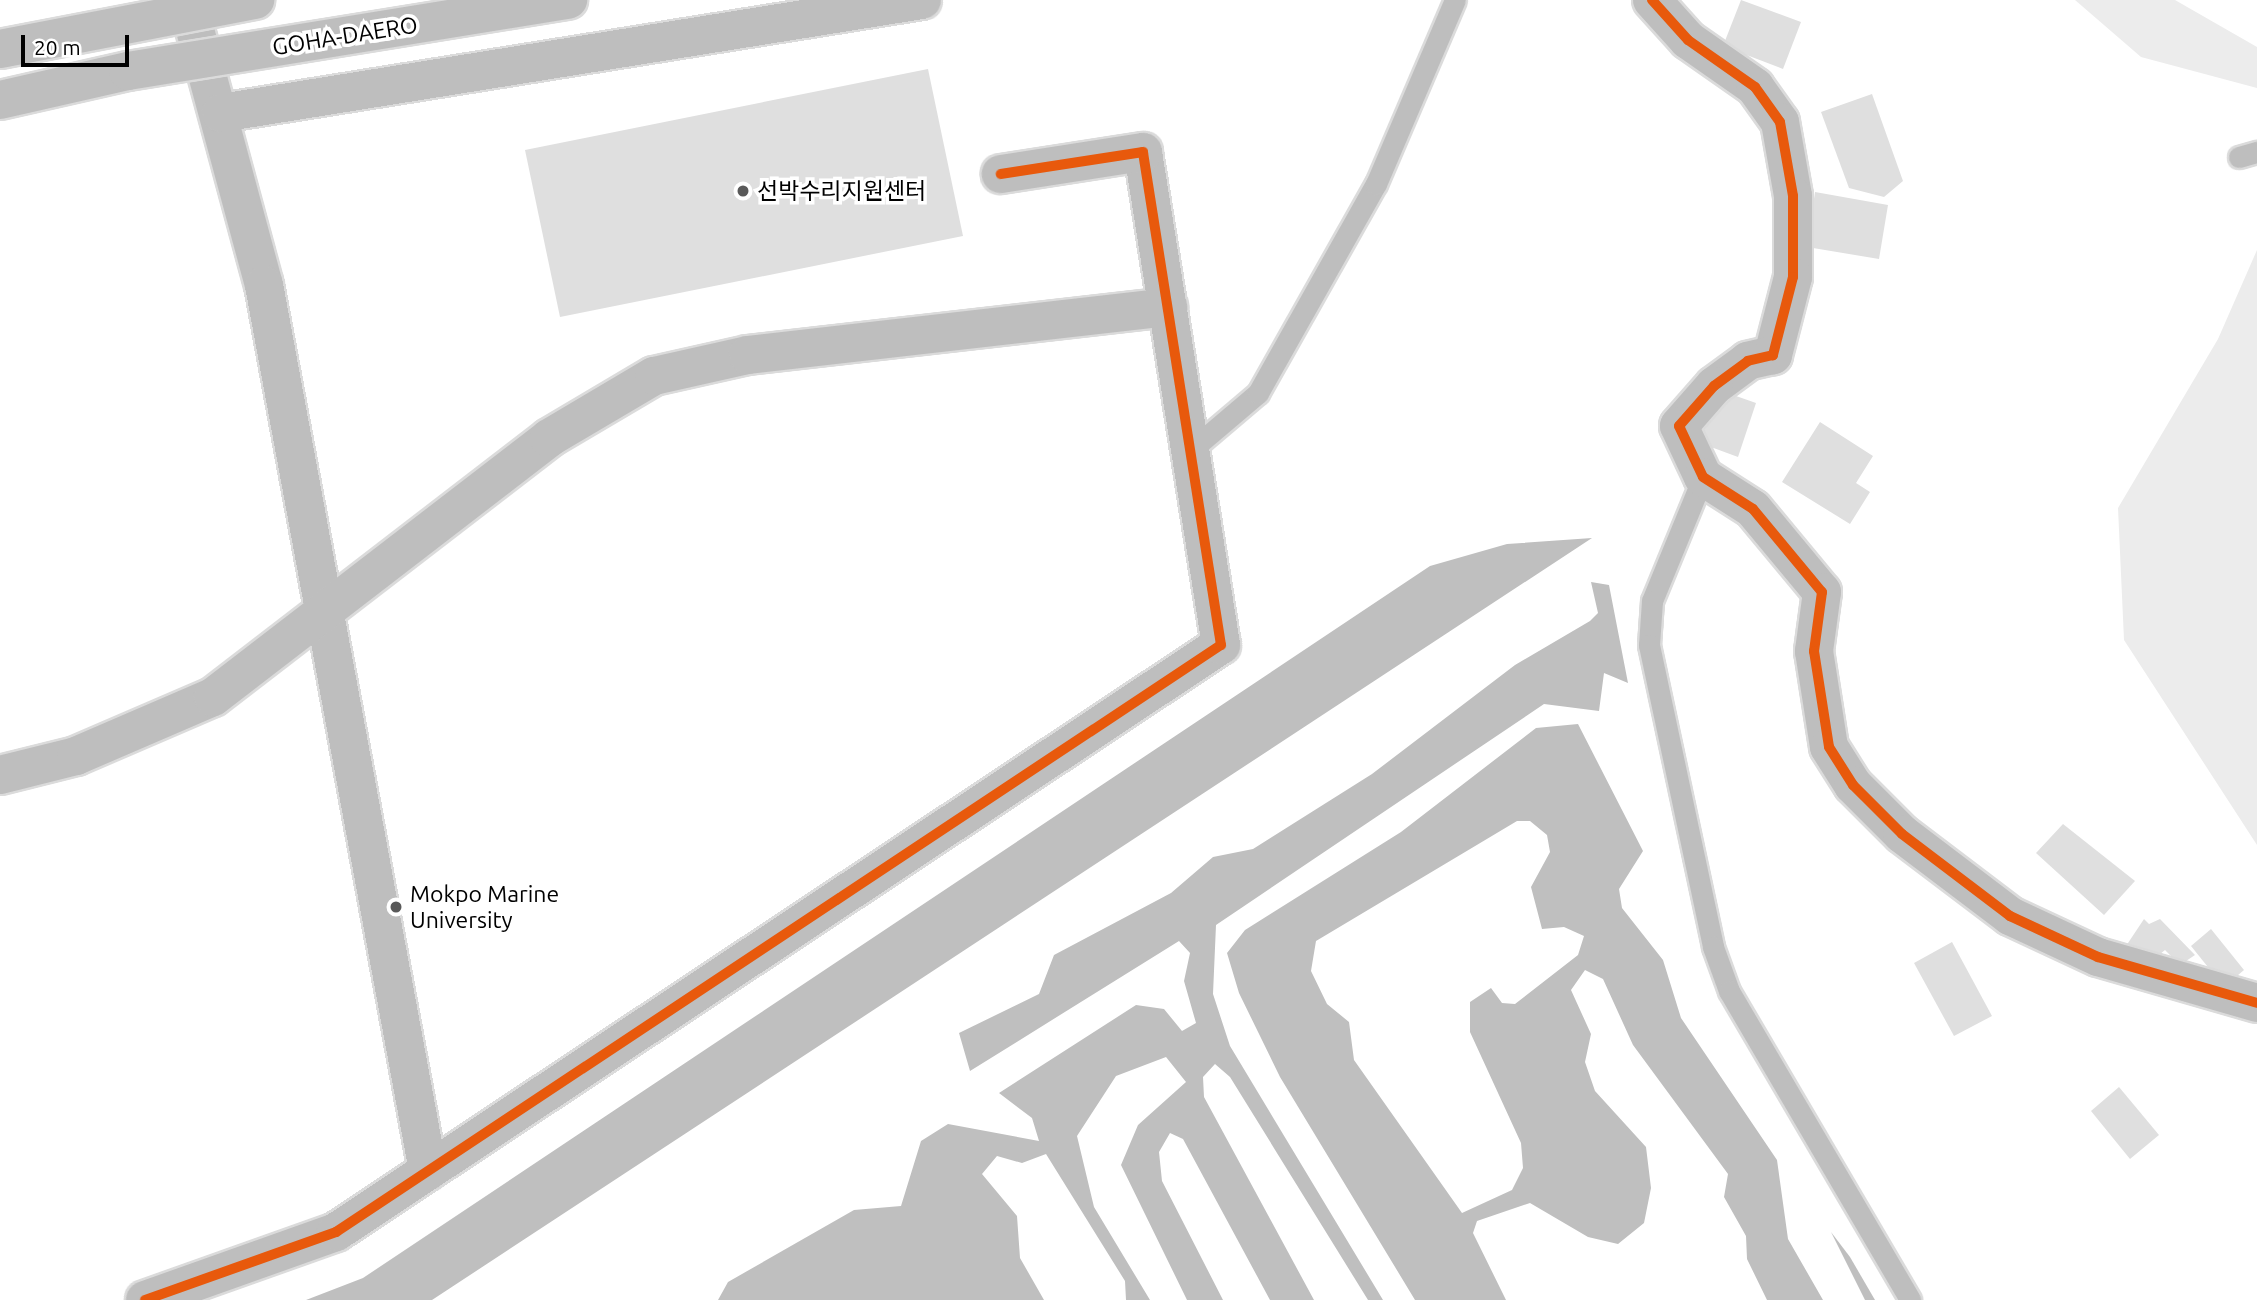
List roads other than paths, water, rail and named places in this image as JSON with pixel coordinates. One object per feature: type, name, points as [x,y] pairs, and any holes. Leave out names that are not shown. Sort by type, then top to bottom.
[{"type":"street","points":[[187,0],[222,113],[264,285],[428,1171]]},
{"type":"street","points":[[0,49],[255,0]]},
{"type":"street","name":"GOHA-DAERO","points":[[0,100],[128,71],[568,0]]},
{"type":"street","points":[[222,113],[922,0]]},
{"type":"street","points":[[1652,0],[1688,40],[1762,96],[1780,122],[1793,196],[1793,277],[1773,355],[1748,361],[1714,386],[1679,426],[1703,477],[1753,509],[1822,592],[1814,651],[1829,747],[1853,785],[1902,834],[2010,916],[2064,944],[2257,1003]]},
{"type":"street","points":[[145,1300],[336,1232],[1221,645],[1143,152],[1001,174]]},
{"type":"street","points":[[0,775],[76,756],[213,697],[549,438],[654,376],[748,355],[1168,307]]},
{"type":"lane","points":[[1191,450],[1258,393],[1376,184],[1455,0]]},
{"type":"lane","points":[[1703,477],[1652,601],[1649,645],[1713,947],[1729,991],[1910,1300]]},
{"type":"place","name":"선박수리지원센터","points":[[743,191]]},
{"type":"place","name":"Mokpo Marine University","points":[[396,907]]}]
